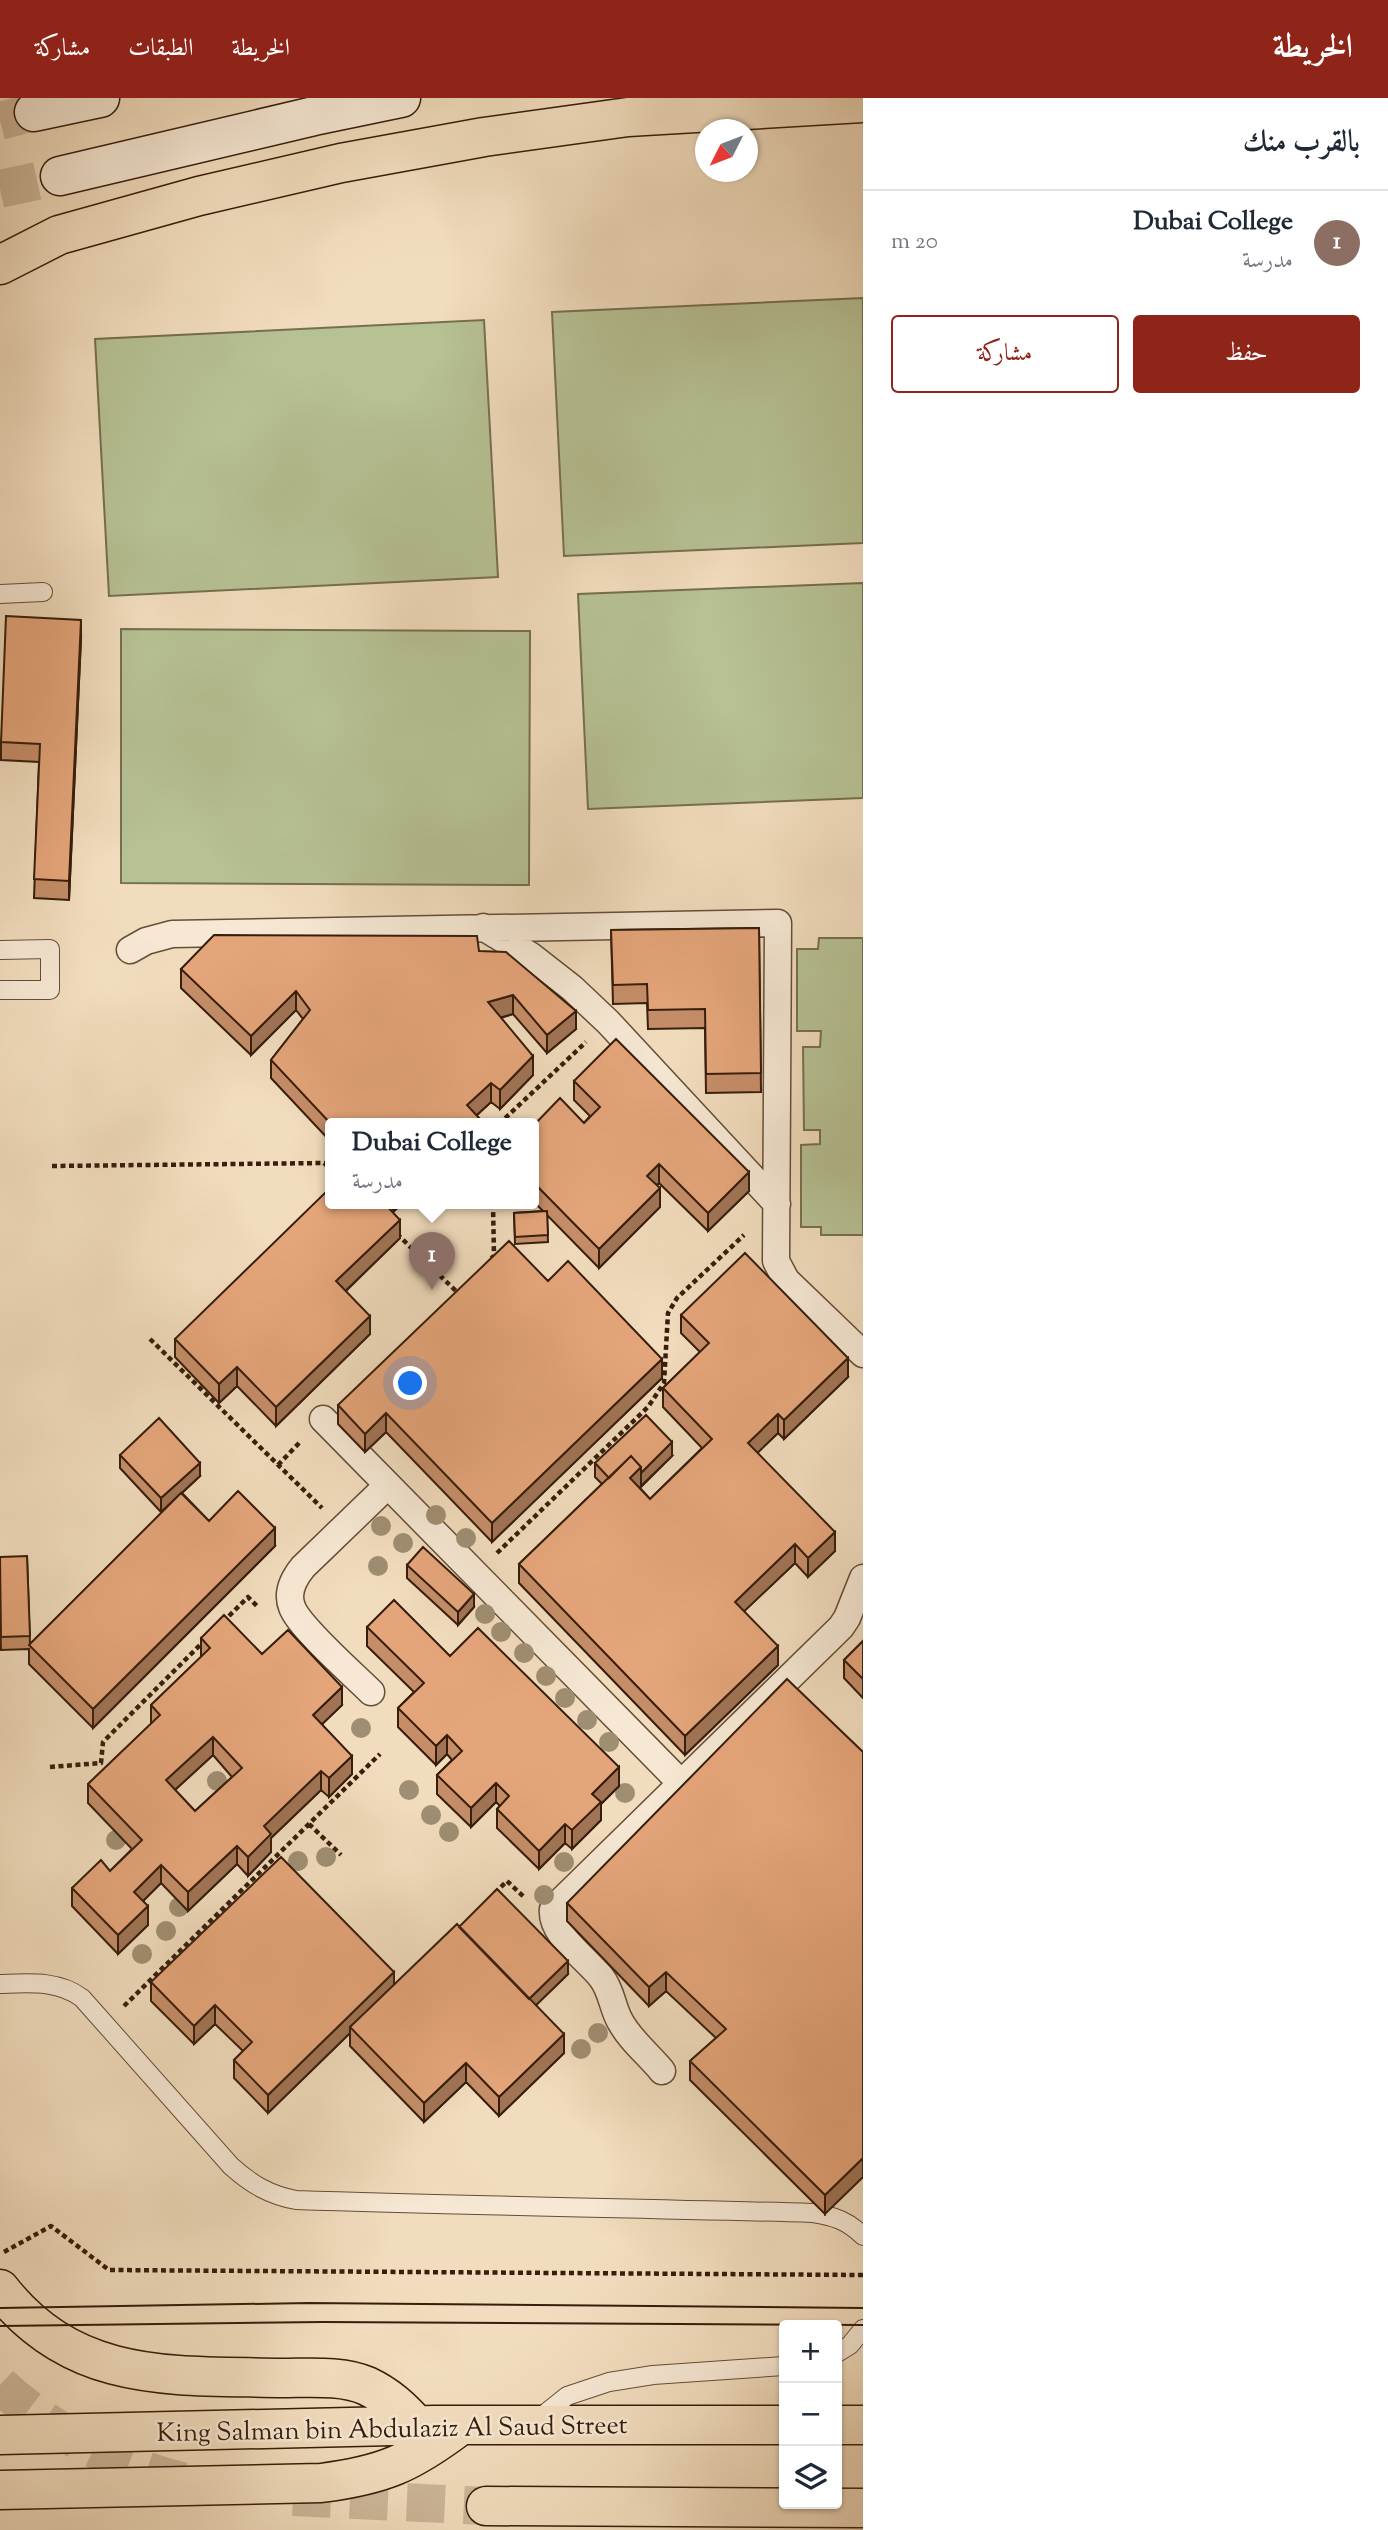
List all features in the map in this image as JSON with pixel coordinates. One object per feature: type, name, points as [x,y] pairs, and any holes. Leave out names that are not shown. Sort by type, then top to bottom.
[{"type":"main road","points":[[34,112],[100,98]]},
{"type":"main road","points":[[60,176],[401,98]]},
{"type":"main road","points":[[0,265],[59,235],[199,196],[341,163],[484,137],[628,117],[863,103]]},
{"type":"main road","points":[[0,233],[9,236],[59,235]]},
{"type":"main road","points":[[0,2289],[15,2308],[36,2327],[69,2348],[106,2364],[144,2373],[332,2379],[365,2385],[394,2401],[417,2426]]},
{"type":"main road","points":[[0,2490],[321,2483],[360,2478],[397,2466],[432,2447],[461,2425]]},
{"type":"main road","name":"King Salman bin Abdulaziz Al Saud Street","points":[[0,2435],[461,2425],[779,2425]]},
{"type":"main road","points":[[842,2425],[863,2425]]},
{"type":"main road","points":[[486,2506],[863,2508]]},
{"type":"street","points":[[130,950],[146,941],[173,934],[778,923],[776,1261],[786,1280],[863,1354]]},
{"type":"street","points":[[483,927],[531,956],[572,988],[608,1022],[778,1204]]},
{"type":"street","points":[[323,1419],[681,1783]]},
{"type":"street","points":[[371,1692],[302,1623],[292,1607],[290,1592],[294,1578],[388,1485]]},
{"type":"street","points":[[662,2071],[624,2027],[609,1988],[601,1976],[555,1927],[553,1909],[841,1627],[863,1578]]},
{"type":"lane","points":[[0,594],[43,592]]},
{"type":"lane","points":[[0,950],[50,949],[50,990],[0,989]]},
{"type":"lane","points":[[0,1984],[54,1984],[82,1997],[231,2166],[260,2188],[277,2196],[296,2200],[439,2205],[507,2204],[813,2213],[834,2216],[851,2224],[863,2236]]},
{"type":"lane","points":[[842,2350],[850,2345],[863,2329]]},
{"type":"lane","points":[[531,2425],[567,2396],[609,2382],[653,2375],[779,2366]]},
{"type":"path","points":[[505,1118],[608,1022]]},
{"type":"path","points":[[52,1166],[325,1164]]},
{"type":"path","points":[[475,1574],[648,1408],[664,1384],[668,1313],[677,1298],[778,1204]]},
{"type":"path","points":[[484,1265],[494,1256],[493,1209]]},
{"type":"path","points":[[397,1233],[457,1292]]},
{"type":"path","points":[[447,1301],[466,1283]]},
{"type":"path","points":[[150,1339],[343,1528]]},
{"type":"path","points":[[278,1465],[323,1419]]},
{"type":"path","points":[[219,1626],[248,1597],[275,1623],[292,1607]]},
{"type":"path","points":[[50,1767],[101,1763],[103,1742],[209,1636]]},
{"type":"path","points":[[106,2023],[380,1754]]},
{"type":"path","points":[[309,1824],[341,1855]]},
{"type":"path","points":[[489,1899],[508,1881],[555,1927]]},
{"type":"path","points":[[0,2254],[51,2225],[109,2270],[863,2275]]},
{"type":"green space","points":[[863,298],[863,543],[564,556],[552,312]]},
{"type":"green space","points":[[484,320],[498,577],[109,596],[95,339]]},
{"type":"green space","points":[[863,583],[863,798],[588,809],[578,594]]},
{"type":"green space","points":[[121,629],[530,631],[529,885],[121,883]]},
{"type":"green space","points":[[819,938],[863,938],[863,1235],[821,1235],[821,1227],[801,1227],[801,1145],[820,1144],[820,1130],[804,1130],[803,1047],[820,1047],[821,1031],[797,1031],[797,949],[818,949]]},
{"type":"building","points":[[6,616],[81,620],[69,881],[34,879],[40,744],[1,742]]},
{"type":"building","points":[[759,928],[761,1073],[706,1074],[705,1009],[648,1010],[647,984],[613,985],[611,930]]},
{"type":"building","points":[[214,935],[477,936],[479,951],[506,952],[576,1011],[547,1035],[513,995],[488,1002],[533,1056],[500,1090],[491,1083],[467,1105],[479,1118],[325,1118],[271,1060],[310,1010],[296,991],[251,1036],[181,969]]},
{"type":"building","points":[[616,1039],[749,1172],[708,1213],[659,1164],[647,1176],[660,1188],[599,1249],[539,1188],[539,1120],[560,1098],[584,1123],[600,1107],[574,1081]]},
{"type":"building","points":[[325,1193],[325,1209],[390,1209],[400,1220],[336,1281],[370,1316],[276,1407],[237,1367],[219,1384],[175,1339]]},
{"type":"building","points":[[547,1211],[548,1235],[515,1237],[514,1213]]},
{"type":"building","points":[[509,1241],[548,1281],[568,1261],[662,1359],[492,1523],[386,1413],[365,1434],[338,1405]]},
{"type":"building","points":[[745,1253],[848,1358],[784,1420],[778,1414],[748,1443],[835,1532],[808,1558],[795,1544],[735,1602],[778,1646],[685,1736],[519,1564],[631,1456],[641,1467],[630,1478],[650,1499],[712,1439],[663,1388],[709,1343],[681,1315]]},
{"type":"building","points":[[646,1415],[672,1442],[641,1473],[641,1467],[631,1456],[609,1478],[595,1463]]},
{"type":"building","points":[[159,1418],[200,1463],[161,1498],[120,1455]]},
{"type":"building","points":[[238,1491],[275,1528],[93,1709],[29,1645],[181,1493],[209,1521]]},
{"type":"building","points":[[423,1547],[474,1594],[458,1612],[407,1565]]},
{"type":"building","points":[[27,1556],[30,1636],[1,1637],[0,1557]]},
{"type":"building","points":[[394,1600],[450,1656],[478,1628],[619,1767],[592,1794],[601,1802],[572,1830],[565,1824],[539,1851],[497,1809],[509,1796],[496,1783],[471,1808],[437,1775],[462,1751],[447,1735],[436,1746],[398,1708],[424,1683],[367,1627]]},
{"type":"building","points":[[224,1615],[262,1654],[288,1630],[342,1687],[313,1715],[352,1756],[329,1778],[321,1771],[264,1826],[271,1834],[248,1857],[237,1846],[188,1892],[161,1865],[134,1892],[148,1906],[118,1935],[72,1888],[101,1860],[110,1871],[142,1840],[88,1784],[160,1715],[151,1705],[210,1648],[201,1638]],"holes":[[[213,1737],[242,1768],[195,1811],[166,1780]]]},
{"type":"building","points":[[863,1641],[863,1679],[844,1660]]},
{"type":"building","points":[[787,1679],[863,1752],[863,2158],[825,2195],[690,2061],[726,2029],[666,1972],[649,1987],[567,1903]]},
{"type":"building","points":[[281,1857],[394,1972],[268,2095],[234,2060],[252,2042],[215,2005],[194,2026],[151,1982]]},
{"type":"building","points":[[497,1889],[568,1961],[529,1999],[459,1927]]},
{"type":"building","points":[[457,1924],[564,2034],[499,2097],[466,2063],[424,2103],[350,2027]]},
{"type":"tunnel","points":[[0,121],[34,112]]},
{"type":"tunnel","points":[[0,189],[60,176]]},
{"type":"tunnel","points":[[0,2385],[42,2418],[88,2446],[138,2468],[189,2483]]},
{"type":"tunnel","points":[[293,2497],[486,2506]]},
{"type":"tram line","points":[[0,2308],[308,2303],[863,2308]]},
{"type":"tram line","points":[[0,2326],[322,2322],[863,2325]]},
{"type":"place","name":"Dubai College","points":[[432,1290]]}]
